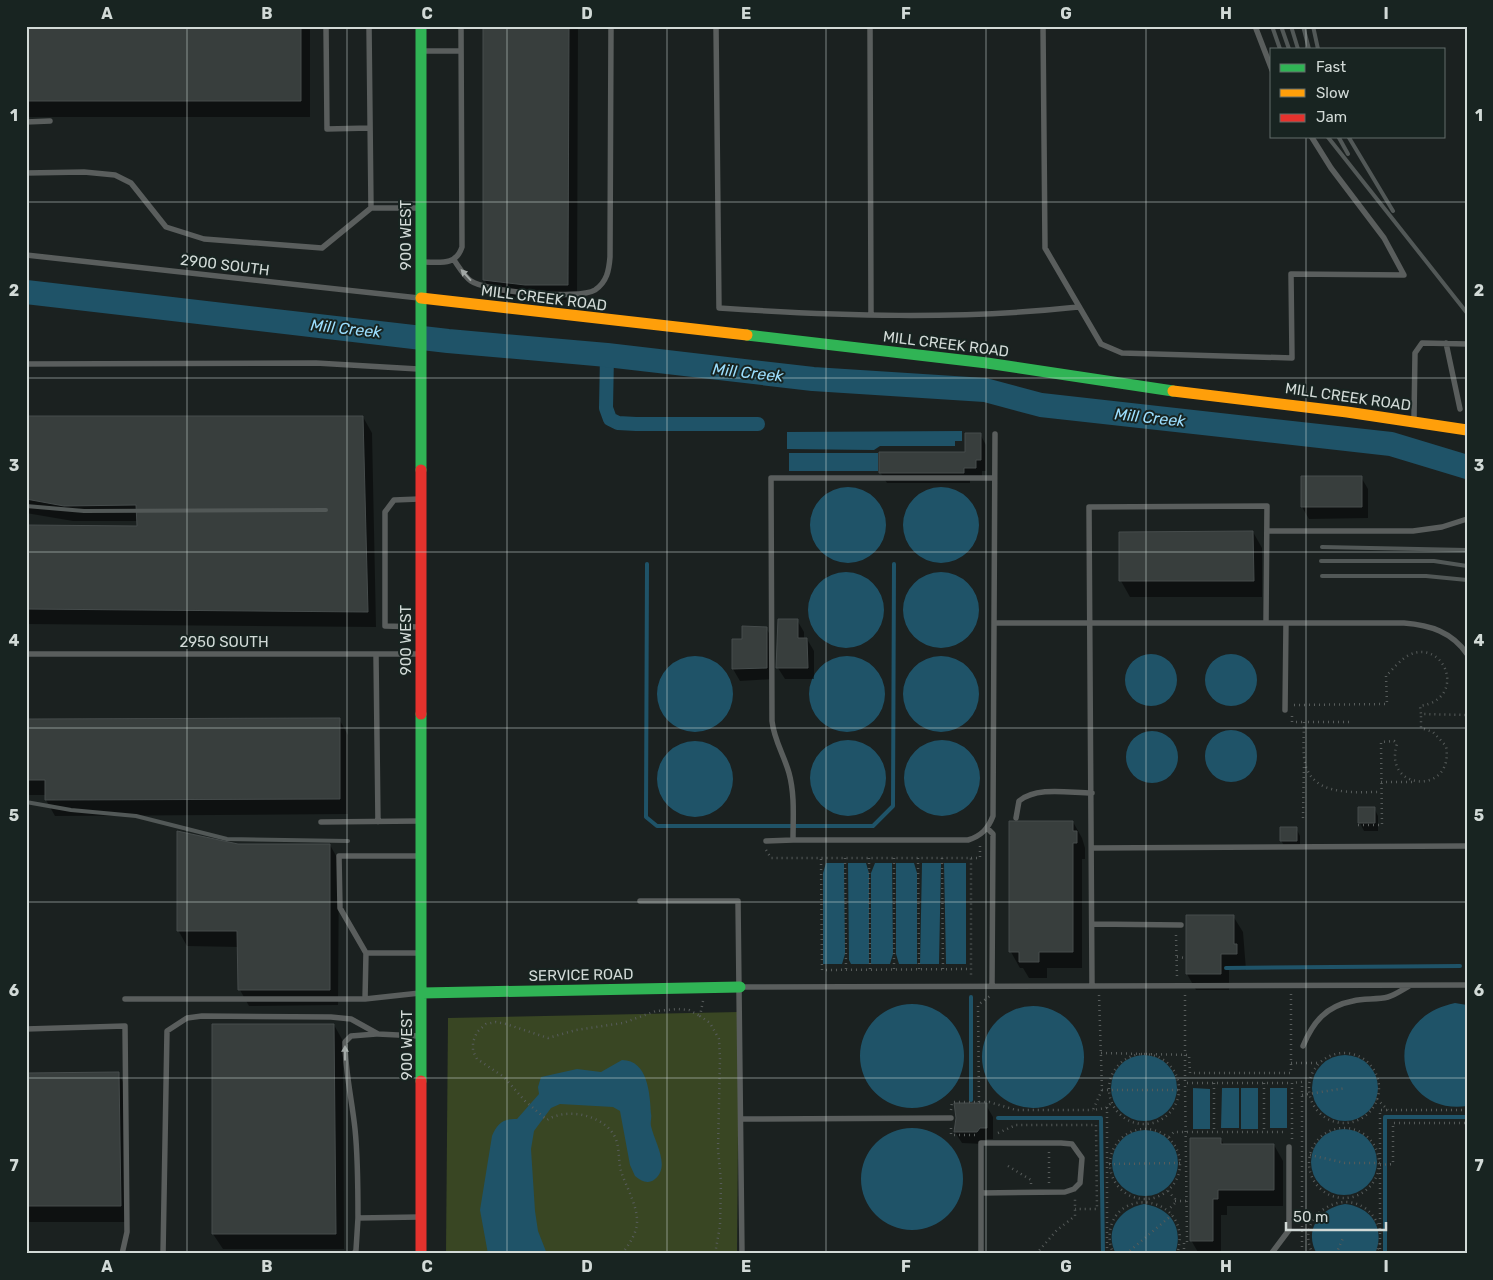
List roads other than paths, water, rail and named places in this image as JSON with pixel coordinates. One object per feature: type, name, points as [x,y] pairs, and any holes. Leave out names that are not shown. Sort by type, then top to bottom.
[{"type":"street","name":"900 WEST","points":[[421,26],[421,1254]]},
{"type":"street","name":"MILL CREEK ROAD","points":[[421,298],[987,362],[1060,377],[1414,421],[1467,430]]},
{"type":"street","name":"SERVICE ROAD","points":[[422,992],[740,987]]},
{"type":"lane","points":[[326,26],[327,128],[370,128]]},
{"type":"lane","points":[[369,26],[371,208]]},
{"type":"lane","points":[[421,262],[454,260],[460,252],[462,240],[461,26]]},
{"type":"lane","points":[[454,260],[471,281],[481,286],[572,295],[591,292],[605,281],[610,264],[611,26]]},
{"type":"lane","points":[[716,26],[719,308],[805,314],[1015,314],[1078,307]]},
{"type":"lane","points":[[870,26],[871,314]]},
{"type":"lane","points":[[1043,26],[1045,248],[1100,344],[1122,353],[1292,358],[1291,274],[1404,275],[1384,238],[1331,168],[1312,138]]},
{"type":"lane","points":[[1255,26],[1270,65]]},
{"type":"lane","points":[[421,50],[461,50]]},
{"type":"lane","points":[[26,122],[50,121]]},
{"type":"lane","points":[[26,173],[84,172],[115,175],[131,183],[166,228],[204,239],[322,248],[371,208],[422,208]]},
{"type":"lane","name":"2900 SOUTH","points":[[26,255],[421,298]]},
{"type":"lane","points":[[1414,421],[1415,353],[1422,343],[1467,344]]},
{"type":"lane","points":[[1446,343],[1460,409]]},
{"type":"lane","points":[[26,364],[316,363],[420,369]]},
{"type":"lane","points":[[766,841],[968,840],[980,835],[987,828],[993,816],[994,434]]},
{"type":"lane","points":[[793,840],[793,795],[789,773],[775,739],[772,721],[771,478],[994,478]]},
{"type":"lane","points":[[421,498],[394,500],[385,512],[385,626],[421,627]]},
{"type":"lane","points":[[1092,986],[1089,507],[1267,506],[1266,623]]},
{"type":"lane","points":[[1266,530],[1413,531],[1442,527],[1467,519]]},
{"type":"lane","points":[[994,623],[1421,624],[1445,633],[1456,641],[1467,654]]},
{"type":"lane","points":[[1285,710],[1286,623]]},
{"type":"lane","name":"2950 SOUTH","points":[[26,654],[421,654]]},
{"type":"lane","points":[[376,655],[378,822]]},
{"type":"lane","points":[[1016,818],[1019,801],[1024,796],[1035,793],[1092,793]]},
{"type":"lane","points":[[322,822],[421,821]]},
{"type":"lane","points":[[987,828],[993,834],[992,986]]},
{"type":"lane","points":[[1092,848],[1467,846]]},
{"type":"lane","points":[[365,999],[366,953],[340,908],[340,856],[422,856]]},
{"type":"lane","points":[[640,901],[738,901],[742,1254]]},
{"type":"lane","points":[[1092,924],[1178,924]]},
{"type":"lane","points":[[366,953],[422,953]]},
{"type":"lane","points":[[740,987],[1467,984]]},
{"type":"lane","points":[[1303,1046],[1311,1027],[1322,1016],[1337,1006],[1353,1000],[1389,997],[1411,985]]},
{"type":"lane","points":[[125,998],[365,999],[422,992]]},
{"type":"lane","points":[[164,1254],[167,1031],[187,1018],[248,1015],[331,1017],[351,1020],[378,1034]]},
{"type":"lane","points":[[26,1029],[125,1026],[127,1232],[122,1254]]},
{"type":"lane","points":[[354,1254],[356,1250],[358,1218],[355,1132],[345,1070],[345,1042],[351,1036],[378,1034],[422,1036]]},
{"type":"lane","points":[[741,1119],[951,1118]]},
{"type":"lane","points":[[981,1254],[982,1143],[1072,1144],[1082,1158],[1080,1183],[1074,1189],[1050,1193],[982,1193]]},
{"type":"lane","points":[[1271,1254],[1289,1230],[1289,1147]]},
{"type":"lane","points":[[358,1218],[421,1217]]},
{"type":"water","points":[[962,431],[962,441],[955,441],[955,446],[880,446],[874,450],[787,449],[787,432]]},
{"type":"water","points":[[789,453],[878,453],[878,471],[789,471]]},
{"type":"water","points":[[848,487],[863,490],[875,498],[883,510],[886,525],[883,540],[875,552],[863,560],[848,563],[833,560],[821,552],[813,540],[810,525],[813,510],[821,498],[833,490]]},
{"type":"water","points":[[941,487],[956,490],[968,498],[976,510],[979,525],[976,540],[968,552],[956,560],[941,563],[926,560],[914,552],[906,540],[903,525],[906,510],[914,498],[926,490]]},
{"type":"water","points":[[846,572],[861,575],[873,583],[881,595],[884,610],[881,625],[873,637],[861,645],[846,648],[831,645],[819,637],[811,625],[808,610],[811,595],[819,583],[831,575]]},
{"type":"water","points":[[941,572],[956,575],[968,583],[976,595],[979,610],[976,625],[968,637],[956,645],[941,648],[926,645],[914,637],[906,625],[903,610],[906,595],[914,583],[926,575]]},
{"type":"water","points":[[1146,654],[1156,654],[1170,661],[1177,675],[1177,685],[1170,699],[1156,706],[1146,706],[1136,702],[1129,695],[1125,685],[1125,675],[1129,665],[1136,658]]},
{"type":"water","points":[[1226,654],[1236,654],[1250,661],[1257,675],[1257,685],[1250,699],[1236,706],[1226,706],[1216,702],[1209,695],[1205,685],[1205,675],[1209,665],[1216,658]]},
{"type":"water","points":[[695,656],[710,659],[722,667],[730,679],[733,694],[730,709],[722,721],[710,729],[695,732],[680,729],[668,721],[660,709],[657,694],[660,679],[668,667],[680,659]]},
{"type":"water","points":[[847,656],[862,659],[874,667],[882,679],[885,694],[882,709],[874,721],[862,729],[847,732],[832,729],[820,721],[812,709],[809,694],[812,679],[820,667],[832,659]]},
{"type":"water","points":[[941,656],[956,659],[968,667],[976,679],[979,694],[976,709],[968,721],[956,729],[941,732],[926,729],[914,721],[906,709],[903,694],[906,679],[914,667],[926,659]]},
{"type":"water","points":[[1226,730],[1236,730],[1250,737],[1257,751],[1257,761],[1250,775],[1236,782],[1226,782],[1216,778],[1209,771],[1205,761],[1205,751],[1209,741],[1216,734]]},
{"type":"water","points":[[1147,731],[1157,731],[1171,738],[1178,752],[1178,762],[1171,776],[1157,783],[1147,783],[1137,779],[1130,772],[1126,762],[1126,752],[1130,742],[1137,735]]},
{"type":"water","points":[[848,740],[863,743],[875,751],[883,763],[886,778],[883,793],[875,805],[863,813],[848,816],[833,813],[821,805],[813,793],[810,778],[813,763],[821,751],[833,743]]},
{"type":"water","points":[[942,740],[957,743],[969,751],[977,763],[980,778],[977,793],[969,805],[957,813],[942,816],[927,813],[915,805],[907,793],[904,778],[907,763],[915,751],[927,743]]},
{"type":"water","points":[[695,741],[710,744],[722,752],[730,764],[733,779],[730,794],[722,806],[710,814],[695,817],[680,814],[668,806],[660,794],[657,779],[660,764],[668,752],[680,744]]},
{"type":"water","points":[[826,863],[844,863],[845,954],[842,964],[823,964],[823,873]]},
{"type":"water","points":[[848,863],[866,863],[869,873],[869,964],[851,964],[849,960]]},
{"type":"water","points":[[875,863],[892,863],[893,954],[890,964],[871,964],[871,873]]},
{"type":"water","points":[[896,863],[914,863],[917,873],[917,964],[899,964],[896,954]]},
{"type":"water","points":[[922,863],[941,863],[939,964],[920,964]]},
{"type":"water","points":[[944,863],[966,863],[966,964],[946,964]]},
{"type":"water","points":[[1455,1003],[1467,1005],[1467,1106],[1443,1105],[1425,1097],[1412,1082],[1405,1065],[1405,1046],[1413,1028],[1430,1013]]},
{"type":"water","points":[[912,1004],[932,1008],[941,1013],[955,1027],[960,1036],[964,1056],[960,1076],[955,1085],[941,1099],[932,1104],[912,1108],[892,1104],[883,1099],[869,1085],[864,1076],[860,1056],[864,1036],[869,1027],[883,1013],[892,1008]]},
{"type":"water","points":[[1023,1006],[1043,1006],[1062,1014],[1076,1028],[1084,1047],[1081,1077],[1076,1086],[1062,1100],[1043,1108],[1023,1108],[1004,1100],[990,1086],[982,1067],[982,1047],[990,1028],[1004,1014]]},
{"type":"water","points":[[1137,1055],[1151,1055],[1163,1060],[1172,1069],[1177,1081],[1175,1101],[1168,1112],[1151,1121],[1137,1121],[1125,1116],[1116,1107],[1111,1095],[1111,1081],[1116,1069],[1125,1060]]},
{"type":"water","points":[[1338,1055],[1352,1055],[1364,1060],[1373,1069],[1378,1081],[1376,1101],[1369,1112],[1352,1121],[1338,1121],[1326,1116],[1317,1107],[1312,1095],[1312,1081],[1317,1069],[1326,1060]]},
{"type":"water","points":[[622,1060],[637,1066],[646,1080],[650,1097],[651,1126],[662,1160],[660,1174],[650,1182],[642,1181],[635,1176],[630,1165],[620,1111],[613,1107],[560,1104],[551,1108],[534,1131],[531,1149],[538,1231],[547,1254],[488,1254],[480,1210],[492,1136],[496,1128],[504,1121],[517,1119],[539,1094],[538,1087],[541,1077],[577,1069],[601,1072]]},
{"type":"water","points":[[1193,1088],[1210,1089],[1210,1129],[1193,1129]]},
{"type":"water","points":[[1222,1088],[1239,1088],[1239,1128],[1221,1128]]},
{"type":"water","points":[[1241,1088],[1258,1088],[1258,1129],[1241,1129]]},
{"type":"water","points":[[1270,1088],[1287,1088],[1287,1128],[1270,1128]]},
{"type":"water","points":[[902,1128],[922,1128],[941,1136],[955,1150],[963,1169],[960,1199],[955,1208],[941,1222],[922,1230],[902,1230],[883,1222],[869,1208],[861,1189],[861,1169],[869,1150],[883,1136]]},
{"type":"water","points":[[1337,1129],[1351,1129],[1363,1134],[1372,1143],[1377,1155],[1375,1175],[1368,1186],[1351,1195],[1337,1195],[1325,1190],[1316,1181],[1311,1169],[1311,1155],[1316,1143],[1325,1134]]},
{"type":"water","points":[[1138,1130],[1152,1130],[1164,1135],[1173,1144],[1178,1156],[1176,1176],[1169,1187],[1152,1196],[1138,1196],[1126,1191],[1117,1182],[1112,1170],[1112,1156],[1117,1144],[1126,1135]]},
{"type":"water","points":[[1144,1204],[1162,1210],[1173,1221],[1178,1236],[1175,1254],[1116,1254],[1112,1237],[1116,1222],[1128,1210]]},
{"type":"water","points":[[1345,1204],[1362,1209],[1374,1220],[1379,1236],[1375,1254],[1317,1254],[1312,1237],[1316,1222],[1328,1210]]},
{"type":"waterway","name":"Mill Creek","points":[[26,292],[448,341],[607,355],[813,379],[985,390],[1041,405],[1391,444],[1467,467]]},
{"type":"waterway","points":[[607,355],[606,408],[610,419],[618,423],[758,424]]},
{"type":"waterway","points":[[647,564],[646,817],[657,826],[873,826],[893,806],[894,564]]},
{"type":"waterway","points":[[1226,968],[1460,966]]},
{"type":"waterway","points":[[971,997],[971,1100]]},
{"type":"waterway","points":[[1385,1254],[1385,1117],[1467,1117]]},
{"type":"waterway","points":[[998,1118],[1101,1118],[1103,1254]]},
{"type":"railway","points":[[1272,26],[1280,48]]},
{"type":"railway","points":[[1281,26],[1289,48]]},
{"type":"railway","points":[[1291,26],[1298,48]]},
{"type":"railway","points":[[1303,26],[1309,48]]},
{"type":"railway","points":[[1313,26],[1318,48]]},
{"type":"railway","points":[[1329,138],[1467,313]]},
{"type":"railway","points":[[1339,138],[1348,154]]},
{"type":"railway","points":[[1349,138],[1393,211]]},
{"type":"railway","points":[[26,506],[84,511],[326,510]]},
{"type":"railway","points":[[1322,547],[1467,550]]},
{"type":"railway","points":[[1321,561],[1434,561],[1467,566]]},
{"type":"railway","points":[[1322,576],[1426,576],[1467,580]]},
{"type":"railway","points":[[26,802],[71,810],[136,816],[227,839],[348,841]]}]
